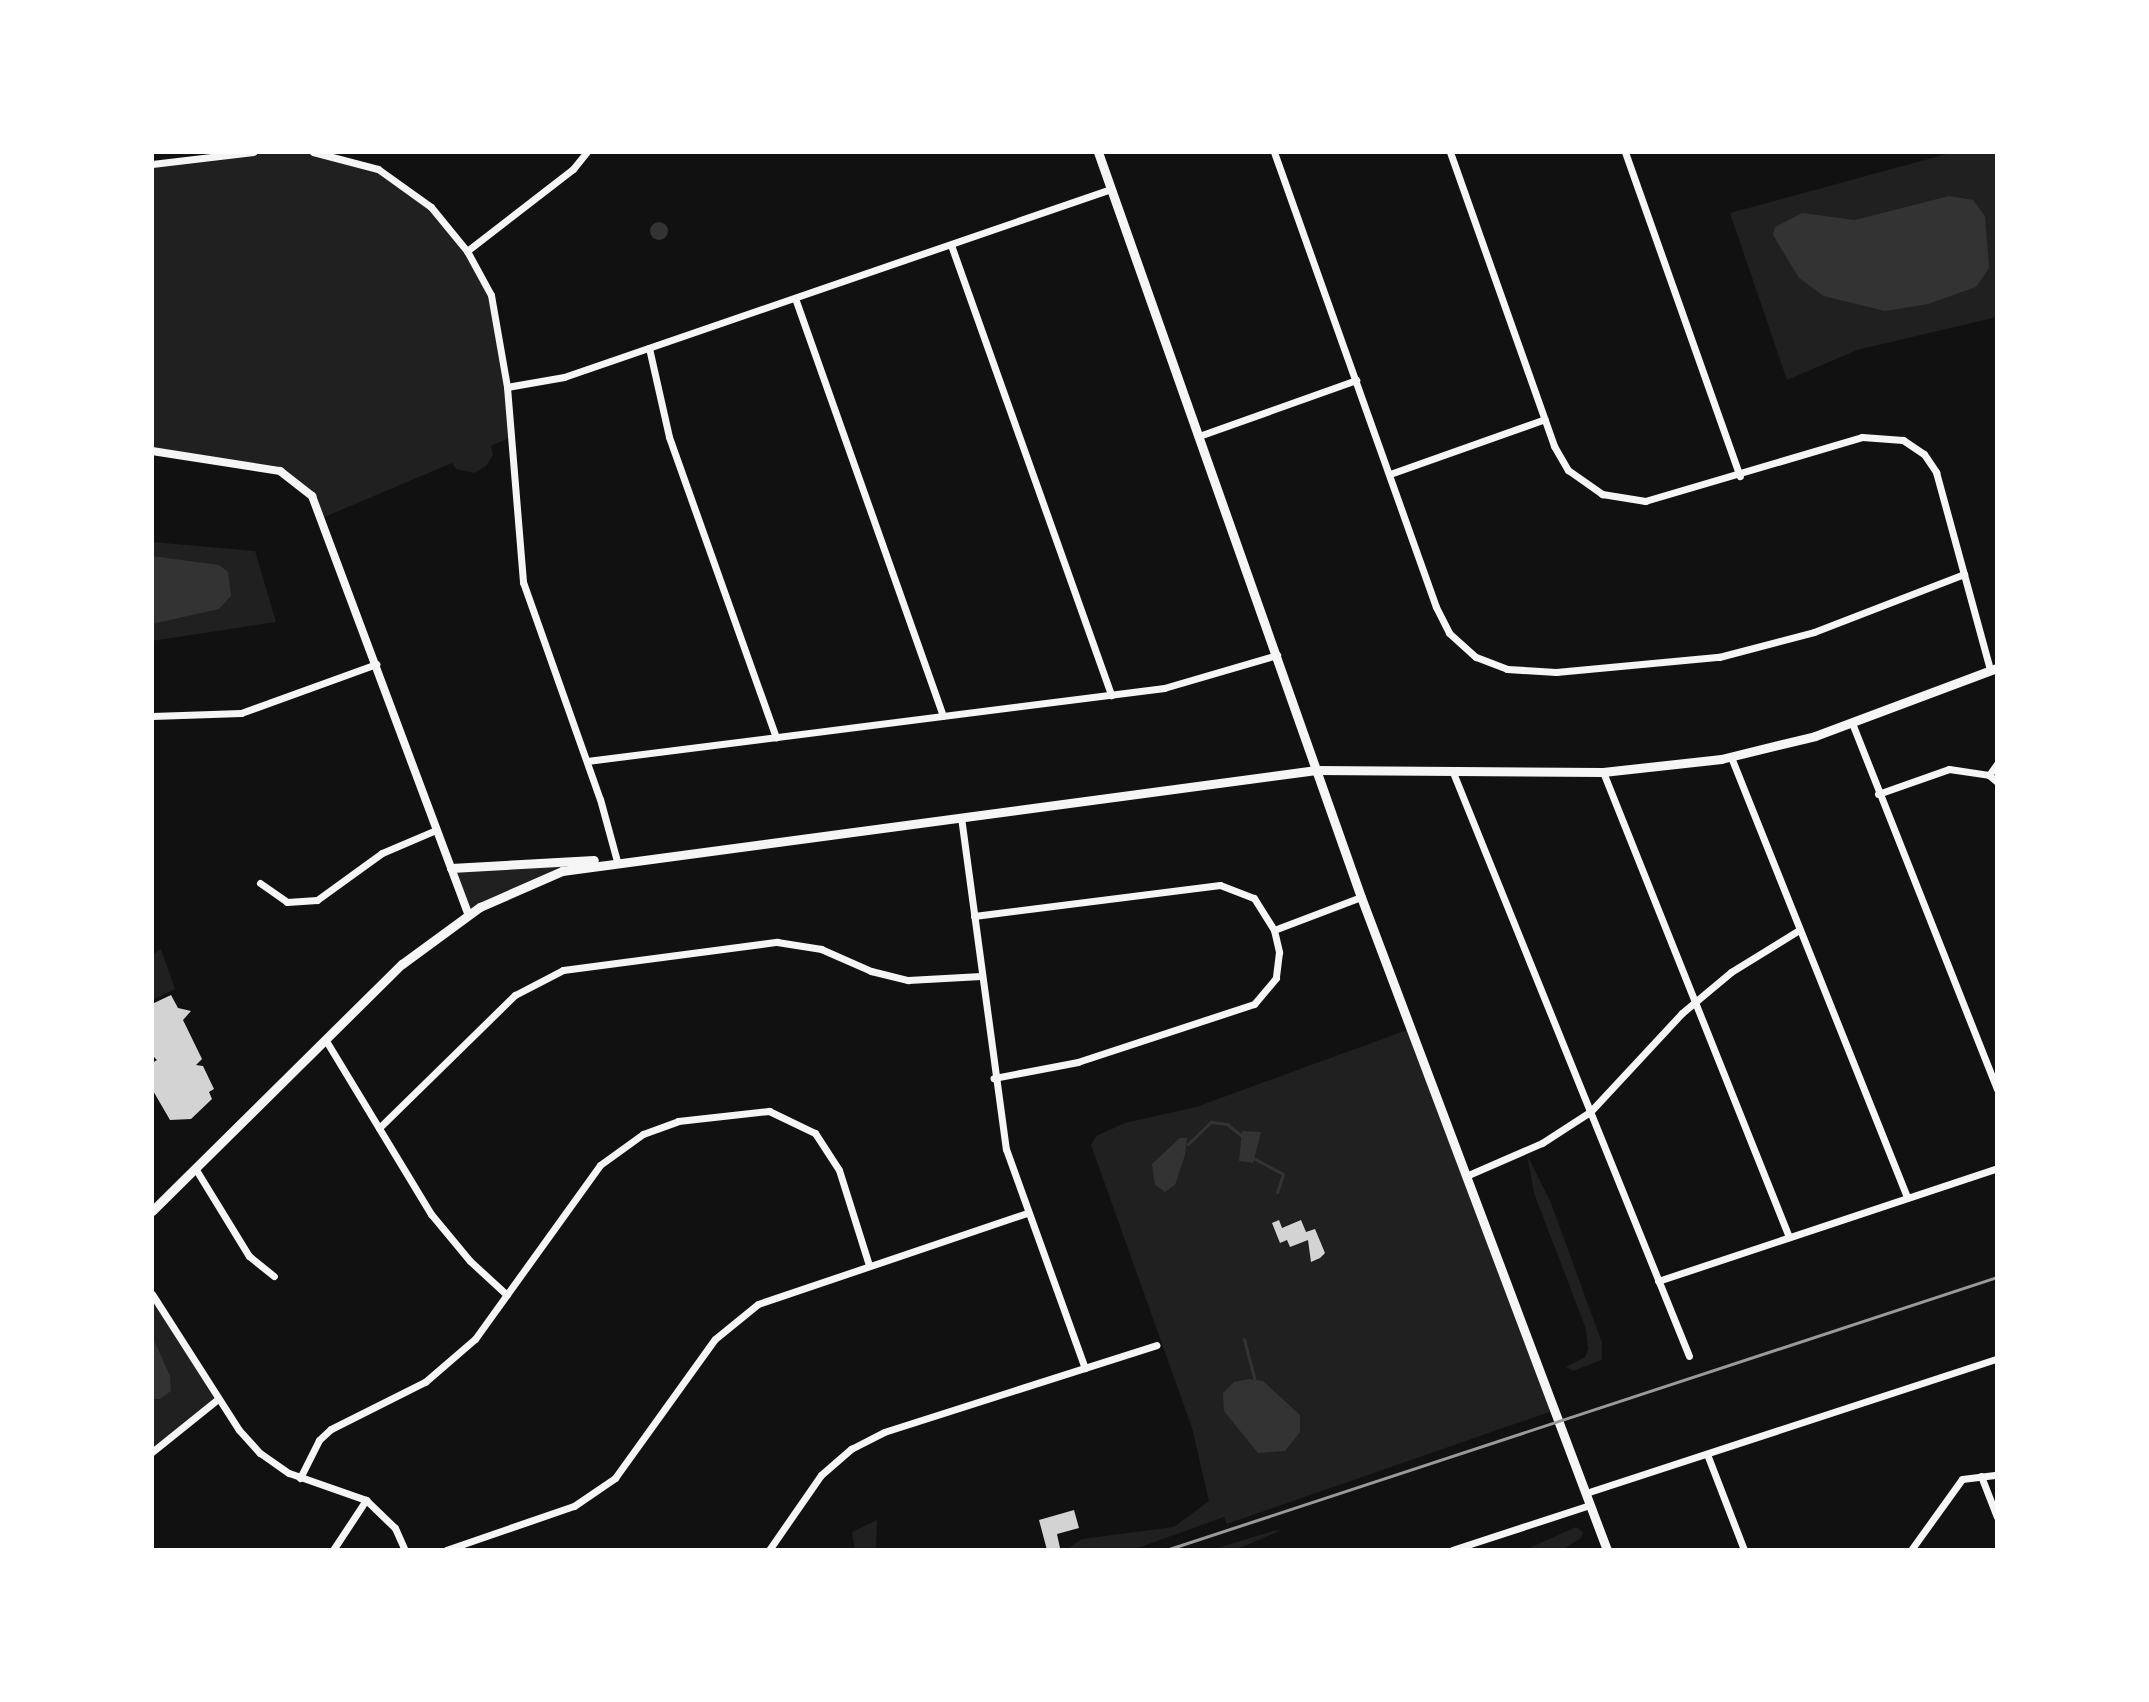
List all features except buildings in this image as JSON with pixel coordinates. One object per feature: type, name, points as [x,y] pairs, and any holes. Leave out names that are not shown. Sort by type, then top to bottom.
[{"type":"main road","points":[[1098,152],[1361,897],[1607,1550]]},
{"type":"main road","points":[[451,868],[617,861],[1316,770],[1603,772],[1731,757],[1852,723],[1994,669]]},
{"type":"main road","points":[[152,1211],[402,964],[468,914],[539,879],[617,861]]},
{"type":"street","points":[[152,164],[253,152]]},
{"type":"street","points":[[313,152],[362,162],[399,181],[431,207],[467,251],[499,318],[523,582],[587,761],[617,861]]},
{"type":"street","points":[[362,162],[366,152]]},
{"type":"street","points":[[467,251],[573,169],[587,152]]},
{"type":"street","points":[[1274,152],[1449,633],[1476,657],[1507,669],[1612,670],[1719,657],[1814,632],[1964,574]]},
{"type":"street","points":[[1450,152],[1545,419],[1568,470],[1584,485],[1612,497],[1645,501],[1740,476],[1862,437],[1903,440],[1924,454],[1936,472],[1994,669]]},
{"type":"street","points":[[1625,152],[1740,476]]},
{"type":"street","points":[[507,387],[564,377],[1111,189]]},
{"type":"street","points":[[951,245],[1111,695]]},
{"type":"street","points":[[795,298],[943,716]]},
{"type":"street","points":[[649,348],[669,437],[776,737]]},
{"type":"street","points":[[1199,436],[1356,380]]},
{"type":"street","points":[[1390,474],[1545,419]]},
{"type":"street","points":[[152,451],[270,469],[296,480],[322,518],[468,914]]},
{"type":"street","points":[[587,761],[1193,683],[1277,655]]},
{"type":"street","points":[[152,716],[241,713],[376,664]]},
{"type":"street","points":[[1852,723],[1997,1089]]},
{"type":"street","points":[[1731,757],[1907,1196]]},
{"type":"street","points":[[1989,775],[1997,764]]},
{"type":"street","points":[[1878,794],[1949,769],[1989,775],[1997,782]]},
{"type":"street","points":[[1452,770],[1689,1356]]},
{"type":"street","points":[[1603,772],[1789,1236]]},
{"type":"street","points":[[961,817],[1006,1149],[1085,1368]]},
{"type":"street","points":[[260,883],[287,902],[317,900],[382,853],[436,830]]},
{"type":"street","points":[[974,916],[1220,885],[1254,898],[1274,930],[1278,969],[1270,989],[1254,1004],[1078,1062],[994,1078]]},
{"type":"street","points":[[1274,930],[1361,897]]},
{"type":"street","points":[[1466,1176],[1542,1143],[1590,1112],[1695,1003],[1731,972],[1799,930]]},
{"type":"street","points":[[379,1128],[515,995],[563,970],[777,942],[821,949],[908,980],[981,976]]},
{"type":"street","points":[[325,1039],[450,1240],[507,1295]]},
{"type":"street","points":[[300,1478],[312,1451],[331,1429],[450,1364],[507,1295],[586,1181],[622,1147],[678,1121],[751,1110],[792,1118],[828,1148],[869,1265]]},
{"type":"street","points":[[195,1168],[249,1256],[274,1276]]},
{"type":"street","points":[[1658,1281],[1997,1168]]},
{"type":"street","points":[[446,1550],[550,1516],[592,1496],[631,1459],[728,1326],[782,1294],[1027,1213]]},
{"type":"street","points":[[152,1294],[218,1399],[260,1453],[300,1478],[366,1500],[395,1528],[405,1550]]},
{"type":"street","points":[[769,1550],[821,1475],[851,1449],[884,1432],[1156,1345]]},
{"type":"street","points":[[1586,1493],[1997,1359]]},
{"type":"street","points":[[152,1452],[218,1399]]},
{"type":"street","points":[[1707,1454],[1744,1550]]},
{"type":"street","points":[[1911,1550],[1954,1486],[1962,1479],[1997,1475]]},
{"type":"street","points":[[1981,1476],[1997,1517]]},
{"type":"street","points":[[333,1550],[366,1500]]},
{"type":"street","points":[[1452,1550],[1590,1505]]},
{"type":"shaded area","points":[[253,152],[313,152],[368,164],[431,207],[467,251],[499,318],[507,387],[509,438],[491,446],[493,455],[486,466],[474,473],[456,469],[452,463],[322,518],[312,496],[280,471],[152,451],[152,164]]},
{"type":"shaded area","points":[[1954,152],[1997,152],[1997,317],[1857,350],[1787,380],[1730,213]]},
{"type":"shaded area","points":[[1949,196],[1973,200],[1985,216],[1989,268],[1976,287],[1928,304],[1885,311],[1824,296],[1799,278],[1773,235],[1775,227],[1802,213],[1855,220]]},
{"type":"shaded area","points":[[655,222],[663,222],[668,231],[666,238],[655,240],[650,235],[650,227]]},
{"type":"shaded area","points":[[152,542],[255,551],[276,622],[152,641]]},
{"type":"shaded area","points":[[152,556],[219,565],[228,572],[231,596],[219,609],[152,624]]},
{"type":"shaded area","points":[[556,860],[617,861],[562,871],[468,914],[451,868]]},
{"type":"shaded area","points":[[161,949],[175,989],[152,1000],[152,955]]},
{"type":"shaded area","points":[[1410,1029],[1555,1410],[1227,1524],[1224,1517],[1132,1550],[1066,1550],[1082,1539],[1174,1527],[1209,1501],[1192,1428],[1091,1145],[1096,1136],[1125,1123],[1196,1107]]},
{"type":"shaded area","points":[[1242,1131],[1261,1132],[1253,1163],[1239,1161]]},
{"type":"shaded area","points":[[1180,1138],[1187,1138],[1185,1155],[1175,1185],[1165,1192],[1155,1185],[1152,1164]]},
{"type":"shaded area","points":[[1527,1155],[1551,1203],[1602,1343],[1602,1360],[1573,1371],[1566,1367],[1585,1357],[1588,1349],[1586,1329],[1534,1193]]},
{"type":"shaded area","points":[[152,1294],[218,1399],[152,1452]]},
{"type":"shaded area","points":[[152,1336],[170,1376],[171,1391],[160,1399],[152,1399]]},
{"type":"shaded area","points":[[1249,1379],[1263,1381],[1300,1415],[1300,1432],[1285,1451],[1258,1453],[1224,1411],[1223,1393],[1234,1382]]},
{"type":"shaded area","points":[[877,1520],[876,1550],[855,1550],[852,1532]]},
{"type":"shaded area","points":[[1576,1527],[1583,1532],[1581,1538],[1562,1550],[1525,1550]]},
{"type":"shaded area","points":[[1282,1530],[1235,1550],[1211,1550],[1273,1531]]},
{"type":"waterway","points":[[1188,1144],[1211,1122],[1227,1124],[1243,1137]]},
{"type":"waterway","points":[[1253,1158],[1283,1174],[1277,1192]]},
{"type":"waterway","points":[[1244,1339],[1255,1381]]},
{"type":"railway","points":[[1166,1550],[1997,1277]]}]
